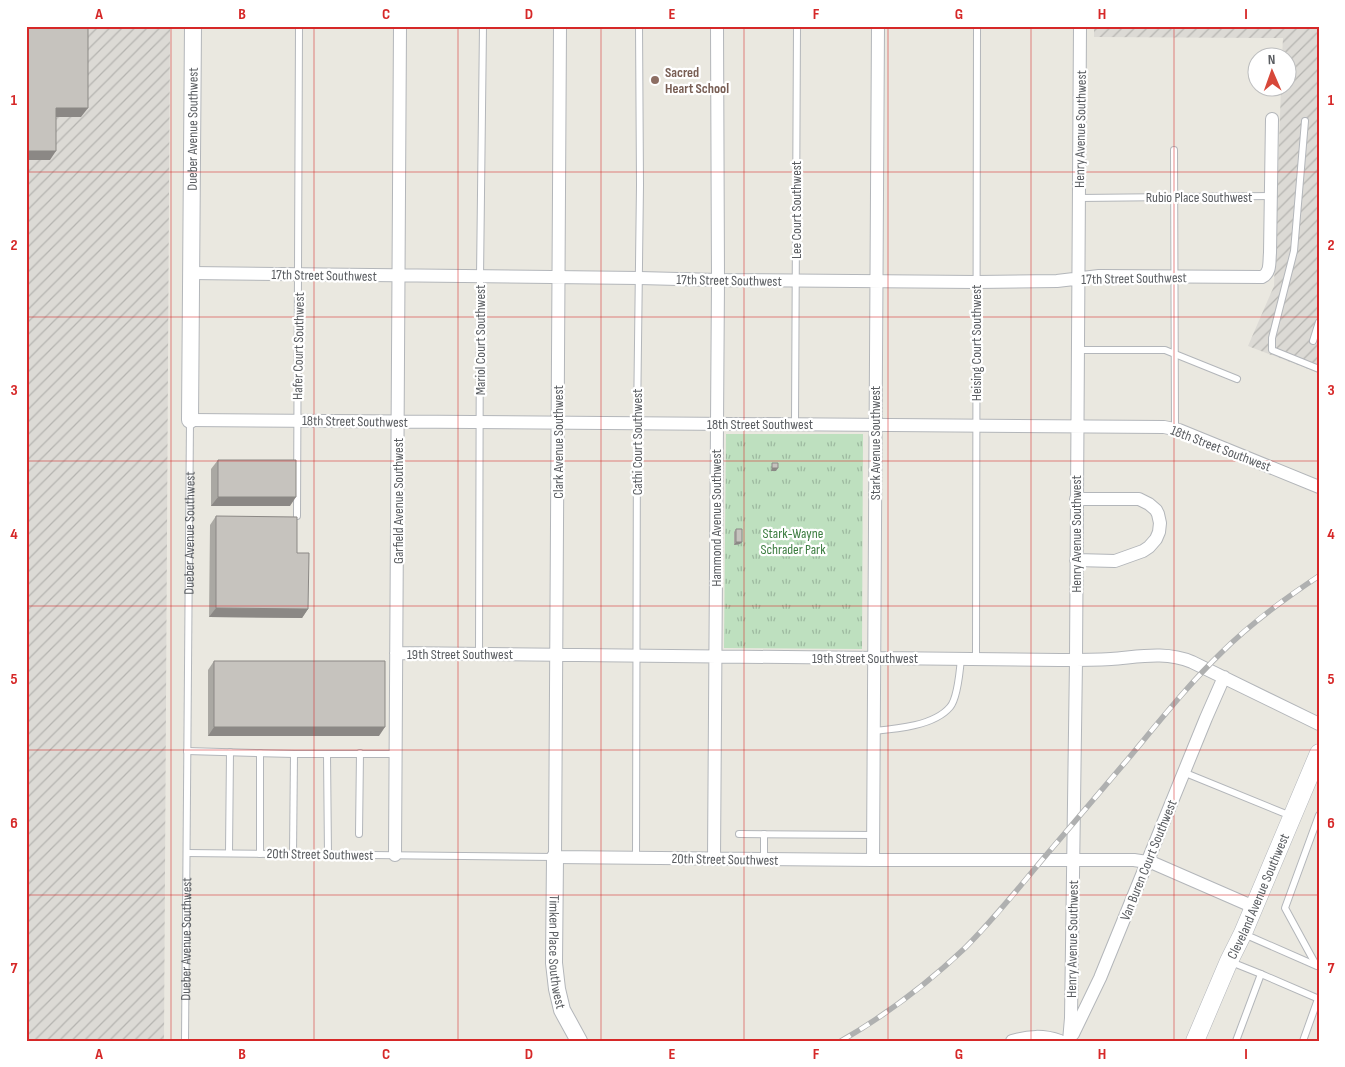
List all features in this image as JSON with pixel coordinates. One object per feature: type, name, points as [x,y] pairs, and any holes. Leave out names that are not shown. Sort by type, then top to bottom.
[{"type":"main road","name":"Cleveland Avenue Southwest","points":[[1195,1041],[1243,933],[1319,752]]},
{"type":"street","name":"Dueber Avenue Southwest","points":[[190,420],[192,26]]},
{"type":"street","name":"Garfield Avenue Southwest","points":[[395,855],[400,26]]},
{"type":"street","name":"Clark Avenue Southwest","points":[[556,857],[560,26]]},
{"type":"street","name":"Hammond Avenue Southwest","points":[[714,859],[718,280],[717,26]]},
{"type":"street","name":"Stark Avenue Southwest","points":[[872,860],[878,26]]},
{"type":"street","name":"Henry Avenue Southwest","points":[[1069,1041],[1071,1018],[1076,660],[1080,26]]},
{"type":"street","name":"Rubio Place Southwest","points":[[1271,196],[1272,118]]},
{"type":"street","name":"17th Street Southwest","points":[[191,273],[976,282],[1056,281],[1099,276],[1262,277],[1268,272],[1271,196]]},
{"type":"street","name":"18th Street Southwest","points":[[190,420],[1164,427],[1175,428],[1319,487]]},
{"type":"street","points":[[1076,499],[1139,500],[1149,504],[1156,510],[1160,524],[1158,535],[1153,543],[1143,551],[1115,561],[1076,560]]},
{"type":"street","name":"19th Street Southwest","points":[[396,653],[1076,660],[1112,659],[1145,655],[1171,656],[1192,662],[1319,724]]},
{"type":"street","name":"Van Buren Court Southwest","points":[[1069,1041],[1100,978],[1183,772],[1224,677]]},
{"type":"street","name":"20th Street Southwest","points":[[556,857],[1134,860],[1147,862],[1177,873],[1254,907]]},
{"type":"street","name":"Timken Place Southwest","points":[[556,857],[554,963],[557,989],[562,1010],[579,1041]]},
{"type":"street","points":[[1012,1041],[1036,1036],[1060,1041]]},
{"type":"lane","name":"Hafer Court Southwest","points":[[297,516],[299,26]]},
{"type":"lane","name":"Mariol Court Southwest","points":[[479,654],[483,26]]},
{"type":"lane","name":"Cathi Court Southwest","points":[[636,858],[637,423],[640,185],[639,26]]},
{"type":"lane","name":"Lee Court Southwest","points":[[795,424],[797,26]]},
{"type":"lane","name":"Heising Court Southwest","points":[[976,659],[977,26]]},
{"type":"lane","points":[[1305,121],[1294,251],[1272,338],[1272,350],[1319,369]]},
{"type":"lane","points":[[1174,150],[1175,428]]},
{"type":"lane","name":"Rubio Place Southwest","points":[[1079,198],[1271,196]]},
{"type":"lane","points":[[1312,341],[1319,322]]},
{"type":"lane","points":[[1077,350],[1166,350],[1237,379]]},
{"type":"lane","name":"Dueber Avenue Southwest","points":[[185,1041],[190,420]]},
{"type":"lane","points":[[873,731],[893,730],[938,717],[951,706],[958,683],[961,658]]},
{"type":"lane","points":[[187,751],[396,754]]},
{"type":"lane","points":[[229,853],[230,752]]},
{"type":"lane","points":[[260,753],[260,854]]},
{"type":"lane","points":[[359,834],[360,753]]},
{"type":"lane","points":[[293,854],[294,754]]},
{"type":"lane","points":[[327,754],[328,855]]},
{"type":"lane","points":[[1183,772],[1292,816]]},
{"type":"lane","points":[[1317,966],[1285,908],[1319,816]]},
{"type":"lane","points":[[739,834],[873,835]]},
{"type":"lane","points":[[764,834],[764,859]]},
{"type":"lane","name":"20th Street Southwest","points":[[186,853],[556,857]]},
{"type":"lane","points":[[1243,933],[1317,966]]},
{"type":"lane","points":[[1229,961],[1319,999],[1303,1041]]},
{"type":"lane","points":[[1236,1041],[1261,974]]},
{"type":"shaded area","points":[[26,26],[170,26],[164,1041],[26,1041]]},
{"type":"shaded area","points":[[1094,26],[1319,26],[1319,373],[1248,346],[1274,286],[1281,98],[1298,98],[1298,48],[1282,48],[1283,38],[1094,37]]},
{"type":"green space","name":"Stark-Wayne Schrader Park","points":[[726,434],[863,434],[862,649],[724,648]]},
{"type":"building","points":[[26,26],[88,26],[88,108],[56,108],[56,151],[26,151]]},
{"type":"building","points":[[218,460],[296,460],[296,497],[218,497]]},
{"type":"building","points":[[772,463],[778,463],[778,468],[772,468]]},
{"type":"building","points":[[216,516],[297,517],[297,553],[309,553],[308,609],[216,608]]},
{"type":"building","points":[[736,529],[742,529],[742,542],[736,542]]},
{"type":"building","points":[[214,661],[385,661],[385,727],[214,727]]},
{"type":"railway","points":[[841,1041],[874,1021],[906,998],[965,948],[1005,905],[1196,678],[1232,642],[1256,622],[1319,576]]},
{"type":"place","name":"Sacred Heart School","points":[[655,80]]}]
